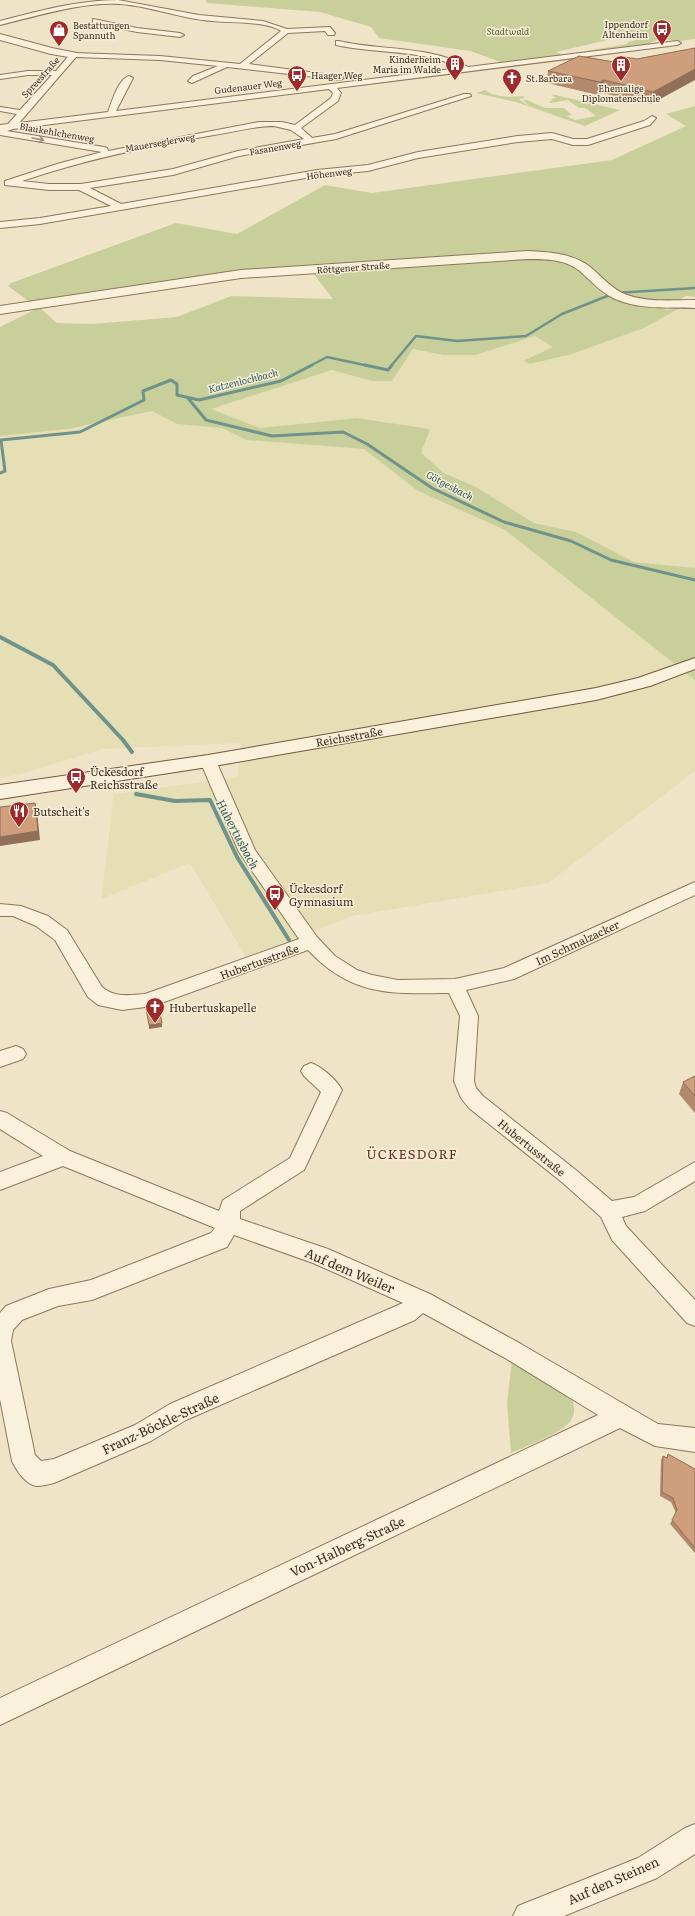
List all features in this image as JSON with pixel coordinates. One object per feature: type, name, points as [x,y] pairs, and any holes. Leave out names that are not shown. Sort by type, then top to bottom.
[{"type":"street","points":[[0,23],[60,9],[116,2],[201,19],[267,24],[281,27],[286,31]]},
{"type":"street","points":[[146,57],[201,19]]},
{"type":"street","points":[[96,21],[138,30],[185,31]]},
{"type":"street","points":[[242,66],[286,31],[326,29]]},
{"type":"street","points":[[2,38],[74,55],[146,57],[227,64],[337,78],[356,83]]},
{"type":"street","points":[[339,43],[354,48],[397,51],[430,57],[451,62],[467,70]]},
{"type":"street","name":"Gudenauer Weg","points":[[0,130],[14,125],[676,43]]},
{"type":"street","points":[[360,58],[372,50]]},
{"type":"street","name":"Spreestraße","points":[[14,125],[74,55]]},
{"type":"street","points":[[192,81],[227,64]]},
{"type":"street","points":[[0,77],[21,73],[57,73]]},
{"type":"street","points":[[110,114],[125,83],[130,78]]},
{"type":"street","points":[[310,141],[296,128],[335,99],[337,93],[330,86]]},
{"type":"street","name":"Fasanenweg","points":[[81,188],[173,172],[238,154],[310,141],[363,128],[466,96]]},
{"type":"street","name":"Spreestraße","points":[[0,109],[21,115],[26,120],[38,123]]},
{"type":"street","name":"Höhenweg","points":[[0,225],[40,221],[317,173],[368,168],[418,155],[518,139],[552,136],[573,142],[588,142],[647,123],[652,118]]},
{"type":"street","name":"Mauerseglerweg","points":[[4,182],[111,151],[169,140],[265,124],[281,124],[296,128]]},
{"type":"street","name":"Blaukehlchenweg","points":[[0,130],[111,151]]},
{"type":"street","points":[[4,182],[49,187],[81,188],[120,207]]},
{"type":"street","name":"Röttgener Straße","points":[[0,310],[241,274],[527,255],[560,257],[574,262],[584,268],[615,293],[643,301],[695,304]]},
{"type":"street","name":"Reichsstraße","points":[[0,792],[208,761],[596,694],[644,682],[695,663]]},
{"type":"street","points":[[208,761],[213,777],[247,852],[311,942]]},
{"type":"street","name":"Im Schmalzacker","points":[[455,986],[508,974],[695,888]]},
{"type":"street","name":"Hubertusstraße","points":[[0,910],[15,910],[42,921],[62,935],[95,992],[105,1000],[122,1003],[146,1000],[311,942],[329,961],[352,975],[371,982],[398,987],[455,986],[469,1016],[464,1069],[464,1081],[468,1092],[476,1102],[570,1177],[608,1211],[619,1233],[695,1316]]},
{"type":"street","points":[[229,1224],[230,1206],[297,1164],[332,1090],[311,1071]]},
{"type":"street","name":"Auf dem Weiler","points":[[0,1119],[24,1136],[63,1157],[229,1224],[320,1256],[422,1301],[513,1351],[621,1416]]},
{"type":"street","points":[[0,1181],[63,1157]]},
{"type":"street","points":[[608,1211],[638,1205],[695,1171]]},
{"type":"street","name":"Franz-Böckle-Straße","points":[[229,1224],[219,1240],[92,1290],[57,1296],[14,1314],[2,1326],[0,1341],[24,1461],[37,1474],[54,1471],[143,1433],[178,1412],[407,1313],[422,1301]]},
{"type":"street","points":[[621,1416],[655,1435],[695,1440]]},
{"type":"street","name":"Von-Halberg-Straße","points":[[1,1711],[621,1416]]},
{"type":"street","name":"Auf den Steinen","points":[[528,1916],[647,1868],[695,1838]]},
{"type":"shaded area","points":[[695,307],[695,568],[634,562],[576,532],[534,523],[476,487],[444,473],[420,453],[429,429],[357,418],[260,428],[211,409],[332,370],[372,381],[392,381],[413,349],[443,355],[476,355],[535,336],[554,347],[530,364],[572,354],[644,328],[680,308]]},
{"type":"shaded area","points":[[152,411],[177,424],[222,428],[246,440],[364,449],[418,491],[505,530],[695,680],[695,771],[548,883],[352,916],[246,957],[190,863],[101,899],[114,794],[238,777],[241,743],[102,749],[21,774],[0,778],[0,436],[68,429]]},
{"type":"green space","name":"Stadtwald","points":[[205,0],[695,0],[695,39],[679,41],[661,39],[649,44],[503,63],[470,51],[379,38],[371,27],[320,12],[207,3]],"holes":[[[638,33],[649,37],[628,42],[627,44],[563,55],[556,52]]]},
{"type":"green space","points":[[485,90],[498,96],[523,96],[525,98],[519,99],[527,105],[558,116],[528,105],[523,100],[527,100],[545,108],[564,108],[572,115],[566,116],[575,120],[596,116],[585,108],[579,108],[568,100],[551,103],[549,101],[553,101],[551,99],[556,98],[551,94],[620,110],[585,126],[516,102],[476,93]]},
{"type":"green space","points":[[695,106],[695,297],[686,296],[664,310],[680,308],[644,328],[572,354],[530,364],[523,361],[553,347],[535,336],[476,355],[443,355],[413,349],[392,381],[372,381],[332,370],[211,409],[260,428],[357,418],[430,429],[421,453],[444,473],[476,487],[534,523],[576,532],[634,562],[695,568],[695,680],[505,530],[418,491],[364,449],[246,440],[222,428],[177,424],[152,411],[68,429],[0,436],[0,327],[38,308],[8,286],[11,283],[176,223],[237,234],[325,185],[372,193],[612,160],[686,126],[666,114]],"holes":[[[309,268],[333,299],[231,296],[177,317],[92,324],[57,323],[40,308],[88,296]]]},
{"type":"green space","points":[[512,1360],[572,1398],[574,1415],[567,1425],[553,1434],[511,1453],[507,1403]]},
{"type":"building","points":[[695,48],[695,69],[653,92],[604,80],[600,82],[548,71],[579,56],[614,62],[625,57],[637,59]]},
{"type":"building","name":"Butscheit's","points":[[35,803],[38,831],[0,837],[0,807]]},
{"type":"building","name":"Hubertuskapelle","points":[[156,1007],[160,1012],[162,1023],[149,1025],[146,1009]]},
{"type":"building","points":[[695,1076],[695,1096],[683,1082]]},
{"type":"building","points":[[668,1454],[695,1469],[695,1548],[672,1520],[677,1510],[673,1498],[662,1492],[663,1456],[667,1458]]},
{"type":"waterway","name":"Katzenlochbach","points":[[391,366],[416,336],[457,341],[526,336],[562,314],[615,293],[695,288]]},
{"type":"waterway","name":"Katzenlochbach","points":[[310,366],[327,357],[369,366]]},
{"type":"waterway","name":"Katzenlochbach","points":[[187,397],[199,400],[281,381],[312,365]]},
{"type":"waterway","name":"Katzenlochbach","points":[[365,365],[388,370],[392,365]]},
{"type":"waterway","name":"Katzenlochbach","points":[[0,473],[5,471],[1,440],[80,432],[144,400],[143,391],[171,380],[177,384],[177,395],[187,397]]},
{"type":"waterway","name":"Götgesbach","points":[[187,397],[206,420],[272,436],[343,432],[367,444],[432,488],[504,522],[571,541],[611,560],[695,580]]},
{"type":"waterway","name":"Hubertusbach","points":[[0,637],[53,665],[123,740],[132,752]]},
{"type":"waterway","name":"Hubertusbach","points":[[136,794],[175,801],[210,800],[237,857],[289,940]]},
{"type":"place","name":"Ippendorf Altenheim","points":[[662,46]]},
{"type":"place","name":"Bestattungen Spannuth","points":[[59,47]]},
{"type":"place","name":"Kinderheim Maria im Walde","points":[[455,81]]},
{"type":"place","name":"Ehemalige Diplomatenschule","points":[[621,82]]},
{"type":"place","name":"Haager Weg","points":[[297,92]]},
{"type":"place","name":"St.Barbara","points":[[512,95]]},
{"type":"place","name":"Ückesdorf Reichsstraße","points":[[76,794]]},
{"type":"place","name":"Butscheit's","points":[[19,828]]},
{"type":"place","name":"Ückesdorf Gymnasium","points":[[275,911]]},
{"type":"place","name":"Hubertuskapelle","points":[[155,1024]]},
{"type":"district","name":"ÜCKESDORF","points":[[412,1153]]}]
